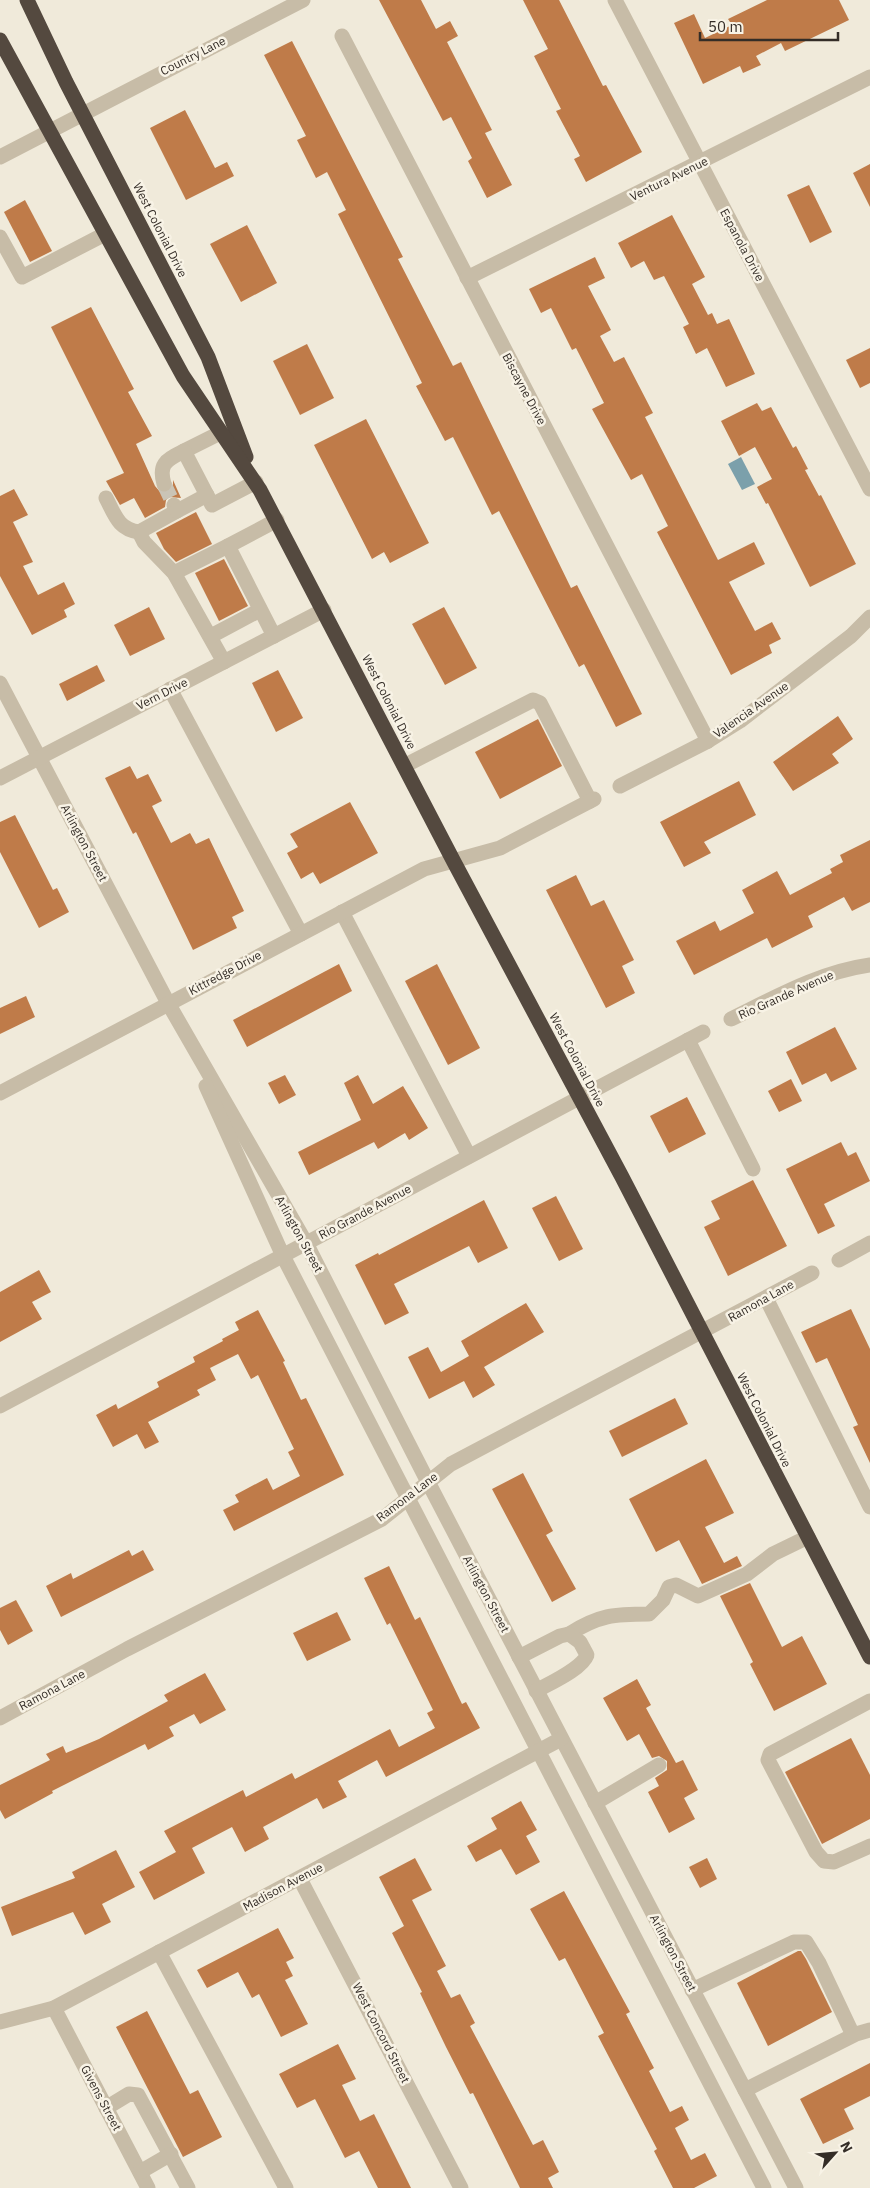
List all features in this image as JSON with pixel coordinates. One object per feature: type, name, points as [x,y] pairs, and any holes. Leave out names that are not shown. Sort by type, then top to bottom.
[{"type":"highway","name":"West Colonial Drive","points":[[27,0],[208,357],[255,480]]},
{"type":"highway","name":"West Colonial Drive","points":[[0,40],[183,376],[255,480],[277,520],[870,1657]]},
{"type":"street","name":"Country Lane","points":[[0,157],[302,0]]},
{"type":"street","name":"Espanola Drive","points":[[615,0],[870,489]]},
{"type":"street","name":"Biscayne Drive","points":[[342,36],[708,741]]},
{"type":"street","name":"Ventura Avenue","points":[[466,278],[699,164],[870,77]]},
{"type":"street","points":[[0,237],[22,277],[105,234]]},
{"type":"street","points":[[164,484],[161,474],[168,459],[222,432]]},
{"type":"street","points":[[184,451],[212,505],[255,480]]},
{"type":"street","points":[[106,498],[121,525],[127,531],[138,532],[175,508],[207,495]]},
{"type":"street","points":[[174,573],[277,520]]},
{"type":"street","points":[[138,532],[144,542],[174,573],[224,662]]},
{"type":"street","points":[[228,546],[274,636]]},
{"type":"street","points":[[211,636],[260,610]]},
{"type":"street","name":"Vern Drive","points":[[0,778],[324,610]]},
{"type":"street","name":"Valencia Avenue","points":[[620,786],[708,741],[748,715],[851,636],[870,617]]},
{"type":"street","name":"Arlington Street","points":[[0,683],[168,1003],[306,1243],[536,1691],[796,2188]]},
{"type":"street","points":[[170,689],[301,934]]},
{"type":"street","points":[[404,766],[534,700],[540,703],[592,800],[500,848],[454,862]]},
{"type":"street","name":"Kittredge Drive","points":[[0,1093],[424,869],[454,862]]},
{"type":"street","points":[[342,912],[469,1156]]},
{"type":"street","name":"Rio Grande Avenue","points":[[731,1019],[814,979],[847,968],[870,965]]},
{"type":"street","name":"Arlington Street","points":[[168,1003],[283,1256],[764,2188]]},
{"type":"street","name":"Rio Grande Avenue","points":[[0,1406],[703,1032]]},
{"type":"street","points":[[688,1040],[753,1169]]},
{"type":"street","points":[[839,1260],[870,1243]]},
{"type":"street","name":"Ramona Lane","points":[[0,1718],[126,1649],[382,1519],[450,1464],[812,1273]]},
{"type":"street","points":[[766,1298],[870,1507]]},
{"type":"street","points":[[519,1657],[560,1636],[569,1634],[591,1620],[619,1614],[649,1614],[663,1600],[668,1587],[676,1585],[698,1596],[747,1574],[773,1554],[808,1538]]},
{"type":"street","points":[[536,1691],[585,1661],[587,1655],[580,1642],[569,1634]]},
{"type":"street","points":[[870,1702],[770,1754],[768,1760],[816,1852],[824,1861],[834,1862],[870,1846]]},
{"type":"street","name":"Madison Avenue","points":[[0,2022],[54,2008],[561,1739]]},
{"type":"street","points":[[595,1803],[659,1765]]},
{"type":"street","name":"West Concord Street","points":[[300,1879],[461,2188]]},
{"type":"street","points":[[692,1990],[794,1942],[806,1942],[819,1963],[853,2035]]},
{"type":"street","points":[[159,1952],[286,2188]]},
{"type":"street","name":"Givens Street","points":[[54,2008],[148,2188]]},
{"type":"street","points":[[745,2090],[853,2035],[870,2030]]},
{"type":"street","points":[[106,2108],[129,2094],[138,2095],[188,2188]]},
{"type":"street","points":[[140,2172],[171,2154]]},
{"type":"water","points":[[741,457],[755,484],[742,490],[728,464]]},
{"type":"building","points":[[379,0],[421,0],[436,29],[450,21],[458,36],[447,42],[492,130],[485,133],[512,185],[487,198],[468,161],[472,158],[451,117],[443,121]]},
{"type":"building","points":[[523,0],[559,0],[603,86],[606,85],[642,152],[586,182],[574,159],[580,156],[556,111],[561,109],[534,56],[548,49]]},
{"type":"building","points":[[767,0],[839,0],[849,20],[785,51],[781,43],[756,56],[761,65],[743,73],[740,66],[703,84],[674,23],[694,14],[705,38],[732,25],[728,19]]},
{"type":"building","points":[[292,41],[403,257],[398,259],[453,366],[461,362],[571,588],[577,585],[642,714],[616,727],[584,664],[579,667],[499,511],[492,515],[453,437],[445,441],[416,386],[422,383],[338,214],[346,210],[327,172],[316,178],[297,140],[306,136],[264,55]]},
{"type":"building","points":[[185,110],[215,168],[227,162],[234,176],[186,200],[150,128]]},
{"type":"building","points":[[870,164],[870,207],[853,173]]},
{"type":"building","points":[[809,185],[832,232],[810,243],[787,195]]},
{"type":"building","points":[[25,200],[52,251],[30,262],[4,212]]},
{"type":"building","points":[[672,215],[705,277],[692,284],[708,315],[712,313],[717,324],[729,319],[755,374],[726,387],[707,348],[696,354],[683,327],[689,324],[664,276],[654,280],[644,261],[631,268],[618,243]]},
{"type":"building","points":[[247,225],[277,283],[241,302],[210,244]]},
{"type":"building","points":[[595,257],[605,278],[588,286],[611,330],[600,336],[614,362],[624,357],[653,413],[645,417],[718,560],[754,542],[765,564],[729,582],[755,631],[772,622],[781,639],[769,645],[772,653],[731,675],[657,532],[668,526],[642,474],[631,480],[592,409],[604,403],[576,348],[572,350],[551,308],[541,313],[529,289]]},
{"type":"building","points":[[91,307],[134,389],[128,392],[152,436],[136,444],[155,486],[161,493],[166,493],[173,487],[173,480],[181,498],[169,497],[166,500],[165,507],[145,518],[134,498],[120,505],[106,481],[124,473],[51,327]]},
{"type":"building","points":[[307,344],[334,398],[300,415],[273,361]]},
{"type":"building","points":[[870,348],[870,383],[860,388],[846,360]]},
{"type":"building","points":[[757,403],[762,411],[771,407],[793,448],[796,446],[808,469],[805,470],[819,496],[821,495],[856,564],[810,587],[768,503],[766,504],[757,487],[772,479],[755,447],[739,456],[721,421]]},
{"type":"building","points":[[366,419],[429,543],[390,563],[384,552],[372,559],[314,445]]},
{"type":"building","points":[[14,489],[28,515],[13,522],[33,562],[23,566],[38,595],[64,582],[75,604],[64,610],[67,617],[32,635],[0,576],[0,496]]},
{"type":"building","points":[[196,512],[212,544],[176,562],[164,549],[156,533]]},
{"type":"building","points":[[224,559],[248,606],[219,621],[195,573]]},
{"type":"building","points":[[149,607],[165,639],[130,656],[114,625]]},
{"type":"building","points":[[444,607],[477,668],[445,685],[412,624]]},
{"type":"building","points":[[97,665],[105,681],[67,701],[59,684]]},
{"type":"building","points":[[278,670],[303,718],[276,732],[252,683]]},
{"type":"building","points":[[838,716],[853,739],[832,754],[839,763],[793,791],[773,762]]},
{"type":"building","points":[[538,719],[562,766],[500,799],[475,752]]},
{"type":"building","points":[[130,766],[137,779],[148,774],[162,801],[152,806],[171,843],[190,833],[196,844],[209,838],[244,911],[232,917],[237,928],[193,950],[136,832],[133,834],[105,778]]},
{"type":"building","points":[[739,781],[756,815],[704,842],[711,853],[684,867],[660,822]]},
{"type":"building","points":[[350,802],[378,853],[320,884],[313,872],[301,879],[287,853],[298,847],[290,834]]},
{"type":"building","points":[[15,815],[53,890],[57,888],[69,912],[39,928],[0,852],[0,822]]},
{"type":"building","points":[[870,840],[870,902],[852,911],[844,897],[808,916],[813,927],[772,948],[767,938],[694,975],[676,941],[715,921],[720,931],[754,913],[742,890],[777,871],[790,895],[832,873],[830,869],[843,862],[840,855]]},
{"type":"building","points":[[576,875],[591,906],[604,900],[634,960],[622,966],[635,993],[606,1008],[546,890]]},
{"type":"building","points":[[339,964],[352,991],[247,1047],[233,1020]]},
{"type":"building","points":[[437,964],[480,1048],[448,1065],[405,981]]},
{"type":"building","points":[[26,996],[35,1017],[0,1034],[0,1008]]},
{"type":"building","points":[[835,1027],[857,1069],[831,1082],[826,1073],[802,1085],[786,1052]]},
{"type":"building","points":[[285,1075],[296,1095],[279,1104],[268,1083]]},
{"type":"building","points":[[358,1075],[373,1104],[403,1086],[428,1128],[409,1140],[405,1133],[378,1149],[374,1142],[309,1175],[298,1152],[361,1120],[344,1083]]},
{"type":"building","points":[[791,1079],[802,1101],[779,1112],[768,1091]]},
{"type":"building","points":[[687,1097],[706,1134],[669,1153],[650,1116]]},
{"type":"building","points":[[841,1142],[848,1156],[856,1152],[870,1181],[824,1204],[835,1226],[818,1234],[786,1169]]},
{"type":"building","points":[[753,1180],[787,1246],[728,1276],[704,1227],[720,1219],[711,1201]]},
{"type":"building","points":[[556,1196],[583,1249],[559,1261],[532,1208]]},
{"type":"building","points":[[484,1200],[508,1248],[478,1263],[469,1246],[394,1284],[409,1313],[385,1325],[355,1265],[378,1253],[379,1255]]},
{"type":"building","points":[[39,1270],[51,1292],[32,1302],[42,1319],[0,1342],[0,1292]]},
{"type":"building","points":[[526,1303],[544,1332],[484,1367],[495,1385],[473,1398],[464,1381],[429,1399],[408,1357],[428,1347],[441,1372],[469,1356],[461,1341]]},
{"type":"building","points":[[851,1309],[870,1349],[870,1463],[853,1427],[858,1425],[827,1358],[816,1363],[801,1332]]},
{"type":"building","points":[[258,1310],[285,1361],[283,1362],[301,1400],[306,1398],[344,1475],[234,1531],[223,1510],[239,1502],[235,1495],[267,1478],[273,1490],[300,1476],[288,1452],[294,1449],[258,1375],[251,1379],[238,1354],[210,1368],[216,1380],[197,1390],[200,1395],[148,1422],[159,1442],[145,1449],[137,1434],[113,1447],[96,1415],[116,1404],[118,1409],[159,1387],[157,1382],[195,1362],[193,1357],[239,1330],[235,1322]]},
{"type":"building","points":[[675,1398],[688,1424],[622,1457],[609,1431]]},
{"type":"building","points":[[706,1459],[734,1513],[705,1527],[724,1563],[737,1556],[742,1566],[702,1584],[679,1540],[656,1552],[629,1499]]},
{"type":"building","points":[[523,1473],[553,1531],[546,1535],[576,1589],[552,1602],[492,1489]]},
{"type":"building","points":[[129,1550],[132,1556],[143,1550],[154,1570],[61,1617],[46,1586],[71,1573],[73,1579]]},
{"type":"building","points":[[389,1566],[415,1620],[420,1617],[462,1704],[466,1702],[480,1728],[386,1777],[377,1760],[338,1781],[347,1797],[323,1809],[317,1798],[263,1827],[269,1839],[245,1852],[232,1827],[192,1848],[205,1873],[154,1900],[139,1872],[176,1852],[164,1831],[243,1790],[246,1797],[292,1773],[295,1779],[390,1729],[399,1747],[435,1728],[427,1713],[433,1710],[390,1623],[387,1625],[364,1578]]},
{"type":"building","points":[[750,1583],[782,1647],[802,1636],[827,1684],[774,1711],[750,1664],[753,1662],[720,1596]]},
{"type":"building","points":[[16,1600],[33,1631],[8,1645],[0,1630],[0,1608]]},
{"type":"building","points":[[337,1612],[351,1640],[307,1661],[293,1633]]},
{"type":"building","points":[[205,1673],[226,1710],[200,1724],[194,1714],[169,1727],[174,1736],[148,1750],[145,1744],[52,1791],[53,1793],[5,1819],[0,1810],[0,1785],[50,1760],[46,1754],[63,1746],[66,1753],[99,1739],[168,1701],[164,1695]]},
{"type":"building","points":[[637,1679],[651,1705],[646,1708],[676,1763],[683,1760],[698,1790],[684,1798],[695,1819],[669,1833],[648,1792],[659,1786],[655,1778],[667,1770],[667,1761],[659,1756],[652,1758],[639,1734],[627,1741],[603,1698]]},
{"type":"building","points":[[851,1738],[870,1775],[870,1819],[822,1844],[785,1772]]},
{"type":"building","points":[[521,1801],[537,1830],[526,1836],[540,1862],[516,1875],[501,1849],[476,1862],[467,1846],[497,1829],[491,1818]]},
{"type":"building","points":[[116,1850],[135,1887],[102,1904],[111,1922],[85,1935],[73,1912],[12,1936],[1,1907],[75,1878],[72,1872]]},
{"type":"building","points":[[415,1858],[432,1890],[412,1900],[446,1966],[437,1971],[451,1998],[460,1994],[475,2023],[470,2026],[533,2145],[543,2140],[559,2172],[548,2178],[553,2188],[520,2188],[473,2093],[470,2094],[446,2047],[420,1993],[422,1992],[392,1933],[404,1926],[379,1877]]},
{"type":"building","points":[[707,1858],[717,1879],[700,1888],[689,1867]]},
{"type":"building","points":[[564,1891],[630,2012],[626,2014],[654,2068],[649,2071],[670,2112],[682,2106],[689,2120],[675,2128],[691,2160],[705,2153],[717,2176],[694,2188],[673,2188],[654,2151],[657,2149],[598,2036],[604,2033],[565,1958],[559,1961],[530,1909]]},
{"type":"building","points":[[278,1928],[294,1958],[286,1962],[293,1976],[285,1980],[308,2024],[281,2037],[259,1994],[252,1998],[238,1972],[207,1988],[197,1970]]},
{"type":"building","points":[[801,1951],[806,1959],[832,2012],[768,2046],[737,1983]]},
{"type":"building","points":[[147,2011],[190,2094],[198,2090],[222,2137],[183,2157],[116,2027]]},
{"type":"building","points":[[338,2044],[356,2079],[342,2085],[360,2121],[374,2114],[411,2188],[378,2188],[359,2151],[345,2158],[315,2099],[297,2108],[279,2074]]},
{"type":"building","points":[[870,2063],[870,2096],[844,2109],[854,2129],[823,2144],[800,2099]]},
{"type":"tunnel","points":[[164,484],[174,505]]}]
